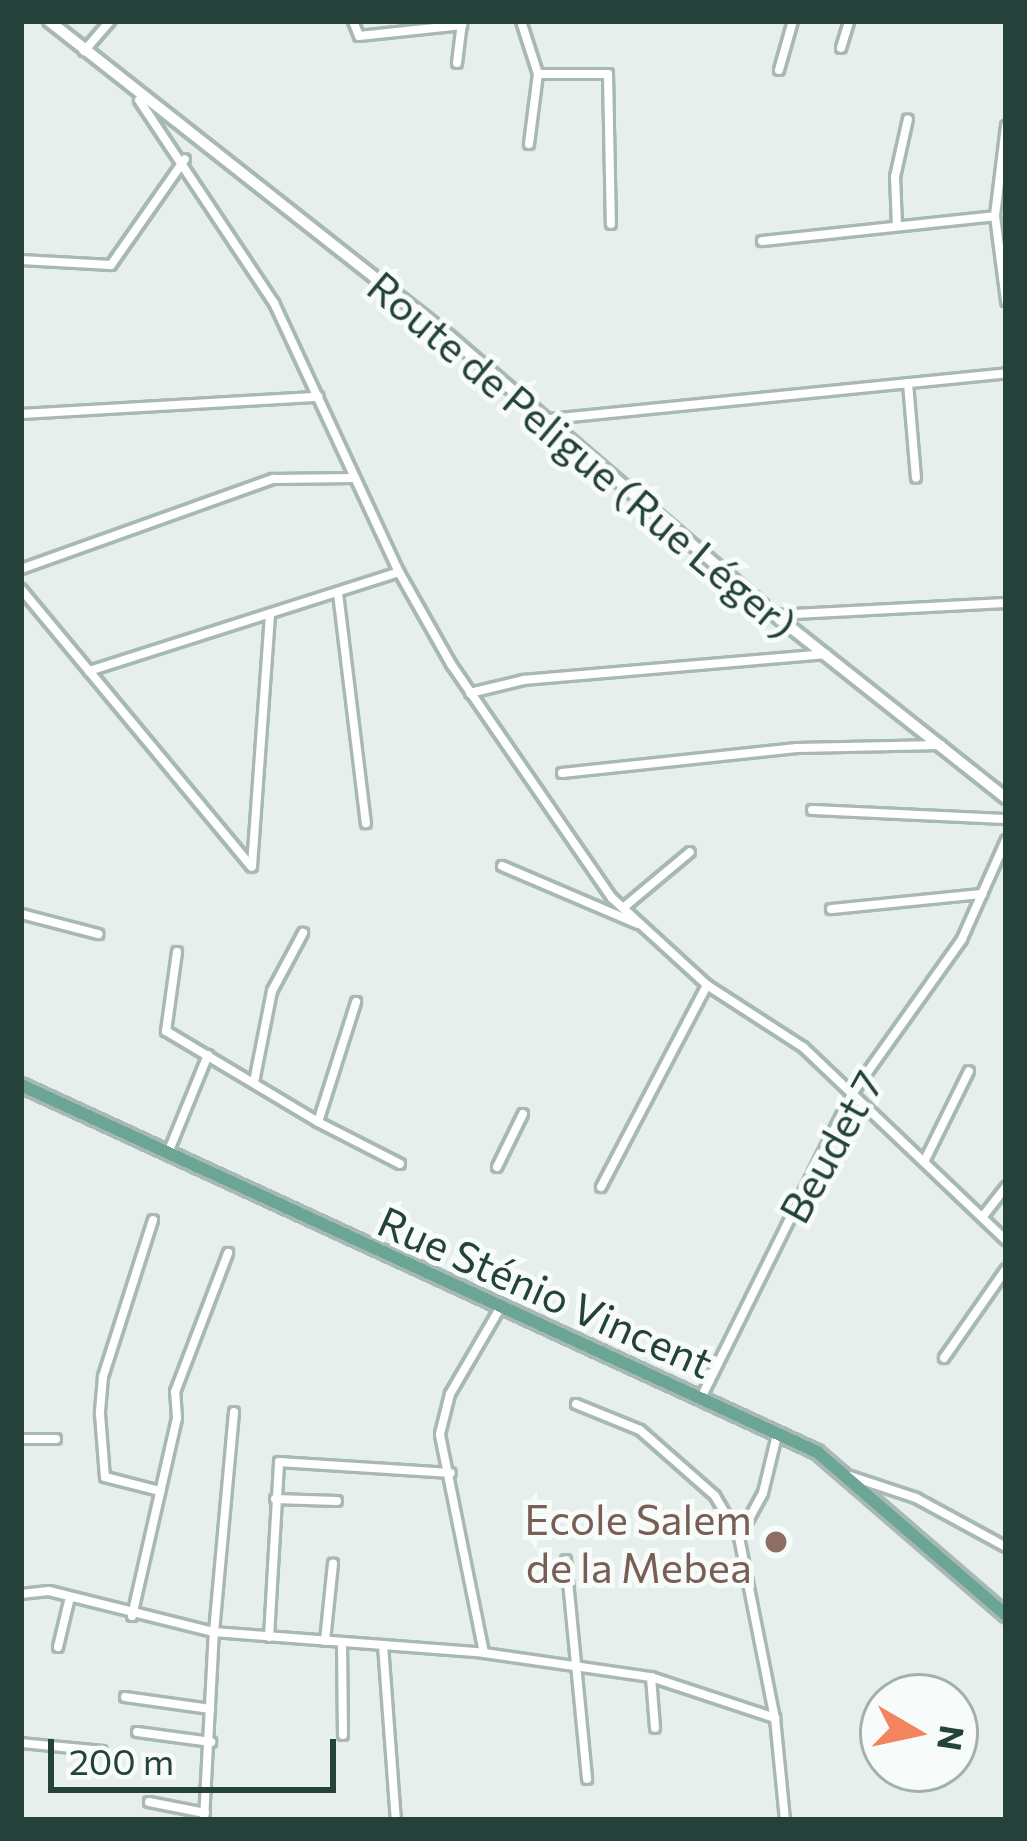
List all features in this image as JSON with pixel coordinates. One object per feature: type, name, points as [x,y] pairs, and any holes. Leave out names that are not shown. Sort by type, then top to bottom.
[{"type":"main road","name":"Rue Sténio Vincent","points":[[21,1085],[778,1434],[849,1475],[1006,1616]]},
{"type":"street","name":"Route de Peligue (Rue Léger)","points":[[49,21],[140,100],[549,419],[775,616],[1006,798]]},
{"type":"street","points":[[83,52],[110,21]]},
{"type":"street","points":[[353,21],[359,36],[462,23],[458,63]]},
{"type":"street","points":[[521,21],[538,74],[529,144]]},
{"type":"street","points":[[779,70],[793,21]]},
{"type":"street","points":[[842,48],[849,21]]},
{"type":"street","points":[[538,74],[608,74],[610,224]]},
{"type":"street","points":[[140,100],[185,159],[274,303],[399,572],[518,772],[623,908],[707,985],[764,1016],[925,1160],[1006,1240]]},
{"type":"street","points":[[897,226],[895,177],[908,119]]},
{"type":"street","points":[[1006,127],[995,216],[1006,301]]},
{"type":"street","points":[[21,260],[111,265],[185,159]]},
{"type":"street","points":[[762,241],[995,216]]},
{"type":"street","points":[[549,419],[1006,373]]},
{"type":"street","points":[[908,382],[916,478]]},
{"type":"street","points":[[21,414],[319,397]]},
{"type":"street","points":[[21,569],[273,479],[355,478]]},
{"type":"street","points":[[88,671],[399,572]]},
{"type":"street","points":[[21,589],[251,867],[270,616]]},
{"type":"street","points":[[338,593],[366,823]]},
{"type":"street","points":[[775,616],[1006,603]]},
{"type":"street","points":[[470,693],[524,680],[827,654]]},
{"type":"street","points":[[562,772],[797,748],[943,746]]},
{"type":"street","points":[[812,810],[1006,819]]},
{"type":"street","name":"Beudet 7","points":[[701,1398],[851,1094],[962,939],[1006,840]]},
{"type":"street","points":[[623,908],[690,852]]},
{"type":"street","points":[[502,866],[643,925]]},
{"type":"street","points":[[831,909],[982,894]]},
{"type":"street","points":[[21,914],[98,934]]},
{"type":"street","points":[[254,1082],[272,992],[303,933]]},
{"type":"street","points":[[176,952],[166,1031],[318,1122],[400,1164]]},
{"type":"street","points":[[601,1187],[707,985]]},
{"type":"street","points":[[318,1122],[356,1001]]},
{"type":"street","points":[[168,1154],[208,1055]]},
{"type":"street","points":[[925,1160],[969,1071]]},
{"type":"street","points":[[497,1167],[524,1114]]},
{"type":"street","points":[[984,1215],[1006,1186]]},
{"type":"street","points":[[153,1220],[104,1377],[100,1414],[105,1477],[160,1491]]},
{"type":"street","points":[[132,1616],[176,1392],[228,1253]]},
{"type":"street","points":[[944,1358],[1006,1269]]},
{"type":"street","points":[[484,1653],[440,1434],[450,1394],[500,1308]]},
{"type":"street","points":[[577,1404],[640,1430],[715,1496],[739,1537],[775,1718],[785,1820]]},
{"type":"street","points":[[149,1802],[204,1816],[214,1632],[234,1412]]},
{"type":"street","points":[[739,1537],[763,1493],[778,1434]]},
{"type":"street","points":[[21,1439],[56,1439]]},
{"type":"street","points":[[269,1637],[275,1499],[284,1460],[451,1473]]},
{"type":"street","points":[[849,1475],[916,1498],[1006,1547]]},
{"type":"street","points":[[275,1499],[337,1501]]},
{"type":"street","points":[[566,1560],[587,1779]]},
{"type":"street","points":[[326,1641],[333,1563]]},
{"type":"street","points":[[21,1594],[70,1597],[132,1616],[214,1632],[484,1653],[651,1677],[775,1718]]},
{"type":"street","points":[[58,1647],[70,1597]]},
{"type":"street","points":[[342,1642],[343,1735]]},
{"type":"street","points":[[383,1646],[396,1820]]},
{"type":"street","points":[[651,1677],[655,1728]]},
{"type":"street","points":[[125,1696],[210,1709]]},
{"type":"street","points":[[137,1732],[211,1742]]},
{"type":"street","points":[[21,1743],[102,1751]]},
{"type":"place","name":"Ecole Salem de la Mebea","points":[[776,1542]]}]
